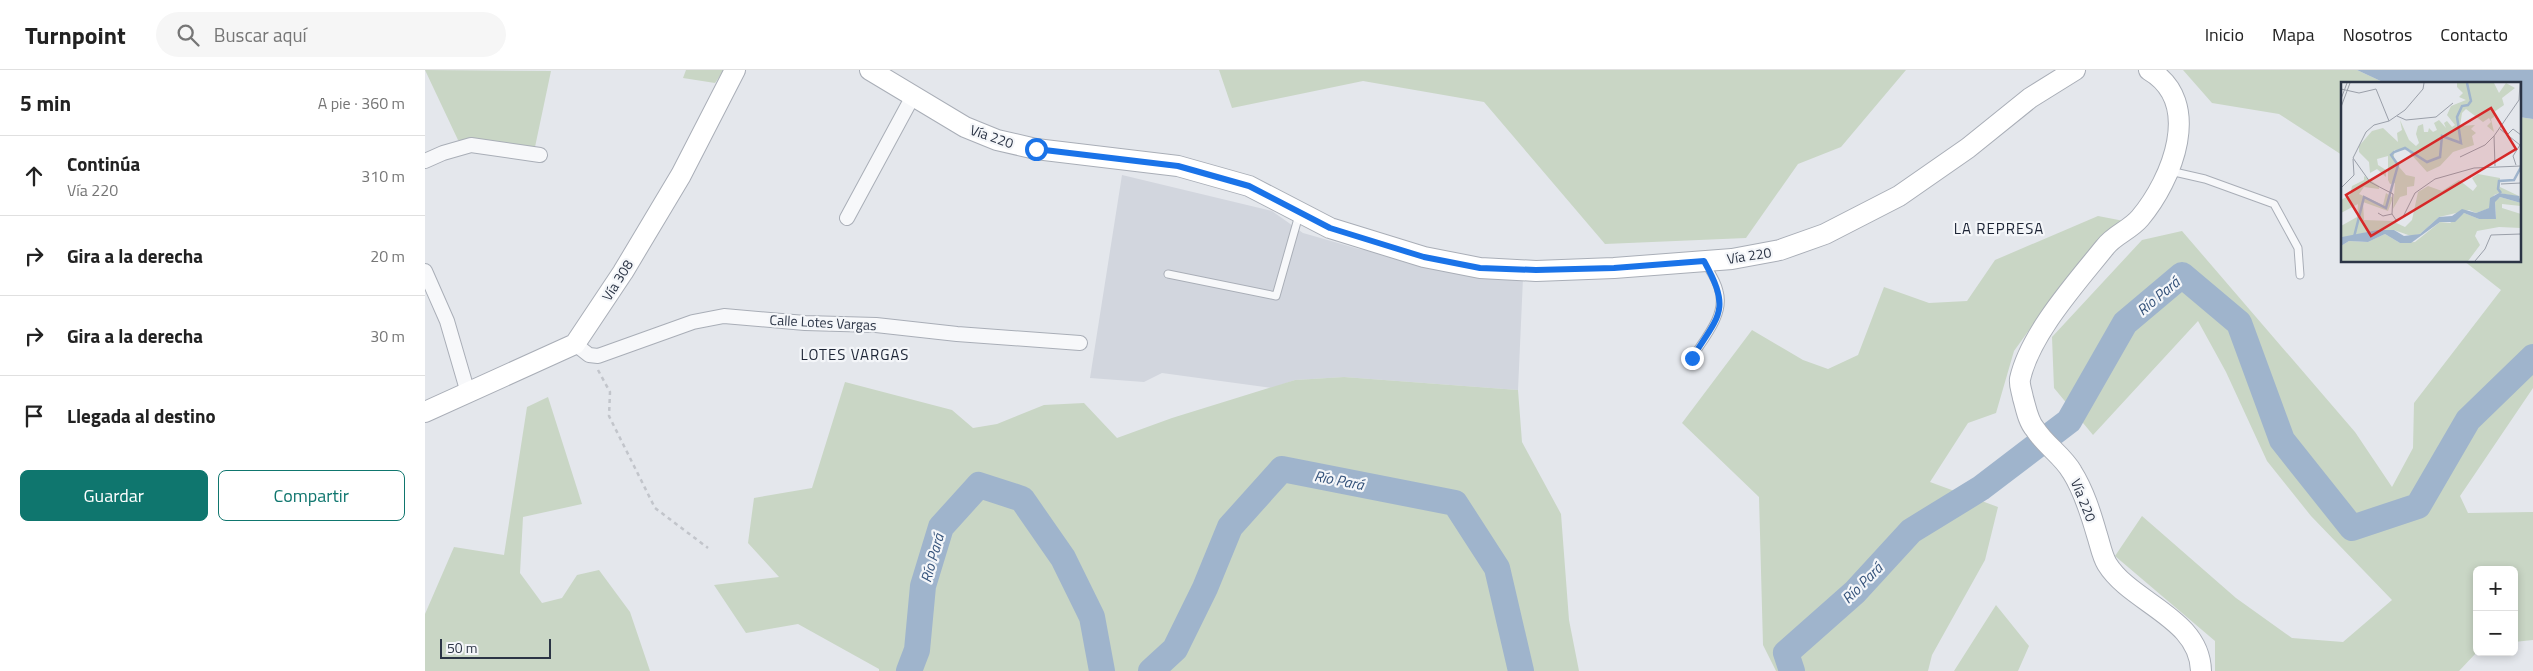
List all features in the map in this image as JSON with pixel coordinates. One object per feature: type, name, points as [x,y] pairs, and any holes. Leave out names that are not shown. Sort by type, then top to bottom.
[{"type":"main road","name":"Vía 308","points":[[582,350],[623,272],[681,175],[735,70]]},
{"type":"main road","name":"Vía 220","points":[[870,70],[965,127],[997,140],[1036,149],[1178,166],[1249,186],[1299,214],[1330,228],[1424,257],[1480,268],[1536,270],[1614,268],[1732,259],[1780,250],[1825,234],[1899,196],[1968,148],[2031,98],[2075,70]]},
{"type":"main road","name":"Vía 220","points":[[2149,70],[2161,78],[2175,96],[2179,128],[2170,171],[2159,192],[2139,220],[2107,244],[2033,341],[2019,381],[2026,410],[2034,429],[2072,471],[2090,512],[2106,563],[2122,582],[2161,611],[2187,636],[2198,651],[2201,671]]},
{"type":"main road","points":[[425,412],[468,393],[582,350]]},
{"type":"street","points":[[847,218],[913,96]]},
{"type":"street","points":[[425,161],[443,153],[471,145],[539,155]]},
{"type":"street","points":[[426,277],[447,321],[468,393]]},
{"type":"street","name":"Calle Lotes Vargas","points":[[582,350],[598,356],[693,322],[724,316],[805,323],[876,324],[957,334],[1081,343]]},
{"type":"lane","points":[[2170,171],[2205,179],[2274,204],[2297,248],[2299,275]]},
{"type":"lane","points":[[1168,274],[1276,296],[1299,214]]},
{"type":"lane","points":[[1692,358],[1718,316],[1721,303],[1720,291],[1704,261]]},
{"type":"path","points":[[582,350],[611,392],[609,416],[655,508],[708,548]]},
{"type":"shaded area","points":[[1122,175],[1272,211],[1303,233],[1359,249],[1523,278],[1518,390],[1344,377],[1295,380],[1272,388],[1162,373],[1144,382],[1090,378]]},
{"type":"green space","points":[[425,70],[551,71],[535,147],[458,140]]},
{"type":"green space","points":[[686,70],[724,70],[715,83],[683,78]]},
{"type":"green space","points":[[1219,70],[1906,70],[1841,147],[1798,164],[1746,238],[1605,244],[1484,102],[1363,81],[1232,108]]},
{"type":"green space","points":[[2183,70],[2357,70],[2383,82],[2341,82],[2341,154],[2279,114],[2212,103]]},
{"type":"green space","points":[[2521,117],[2533,119],[2533,388],[2460,496],[2468,513],[2533,512],[2533,640],[2518,642],[2518,566],[2473,566],[2473,656],[2459,671],[2215,671],[2215,641],[2115,556],[2142,516],[2236,598],[2292,638],[2343,642],[2392,600],[2311,516],[2267,461],[2226,372],[2198,321],[2093,435],[2054,388],[2052,337],[2142,240],[2182,231],[2355,432],[2392,487],[2413,448],[2414,403],[2501,290],[2465,262],[2521,262]]},
{"type":"green space","points":[[2098,216],[2124,221],[2068,276],[2014,351],[1996,413],[1968,423],[1930,482],[1998,507],[1985,560],[1932,655],[1928,671],[1776,671],[1763,645],[1759,497],[1682,423],[1752,330],[1803,360],[1828,369],[1858,355],[1884,287],[1929,303],[1967,301],[1995,260]]},
{"type":"green space","points":[[1344,377],[1518,390],[1522,442],[1561,514],[1569,620],[1579,671],[879,671],[879,669],[798,624],[746,633],[714,585],[779,577],[748,543],[754,498],[812,488],[845,382],[952,410],[973,428],[997,424],[1044,405],[1084,403],[1117,438],[1172,418],[1295,380]]},
{"type":"green space","points":[[548,397],[582,504],[523,517],[520,573],[542,603],[562,598],[577,575],[599,570],[630,612],[650,671],[425,671],[425,614],[454,547],[504,555],[527,407]]},
{"type":"green space","points":[[1996,605],[2029,646],[2018,671],[1954,671]]},
{"type":"water","points":[[2357,70],[2533,70],[2533,119],[2521,117],[2521,82],[2383,82]]},
{"type":"waterway","name":"Río Pará","points":[[1792,671],[1786,653],[1855,592],[1911,531],[1981,488],[2069,421],[2125,323],[2182,275],[2239,323],[2282,440],[2352,528],[2418,506],[2468,420],[2533,357]]},
{"type":"waterway","name":"Río Pará","points":[[1151,671],[1175,649],[1205,588],[1230,527],[1282,469],[1455,503],[1497,568],[1521,671]]},
{"type":"waterway","name":"Río Pará","points":[[909,671],[917,650],[923,586],[941,527],[979,485],[1022,499],[1063,558],[1092,617],[1102,671]]},
{"type":"district","name":"LA REPRESA","points":[[1999,228]]},
{"type":"district","name":"LOTES VARGAS","points":[[855,354]]},
{"type":"route","points":[[1036,149],[1178,166],[1249,186],[1299,214],[1330,228],[1424,257],[1480,268],[1536,270],[1614,268],[1704,261],[1720,291],[1721,303],[1713,326],[1692,358]]}]
